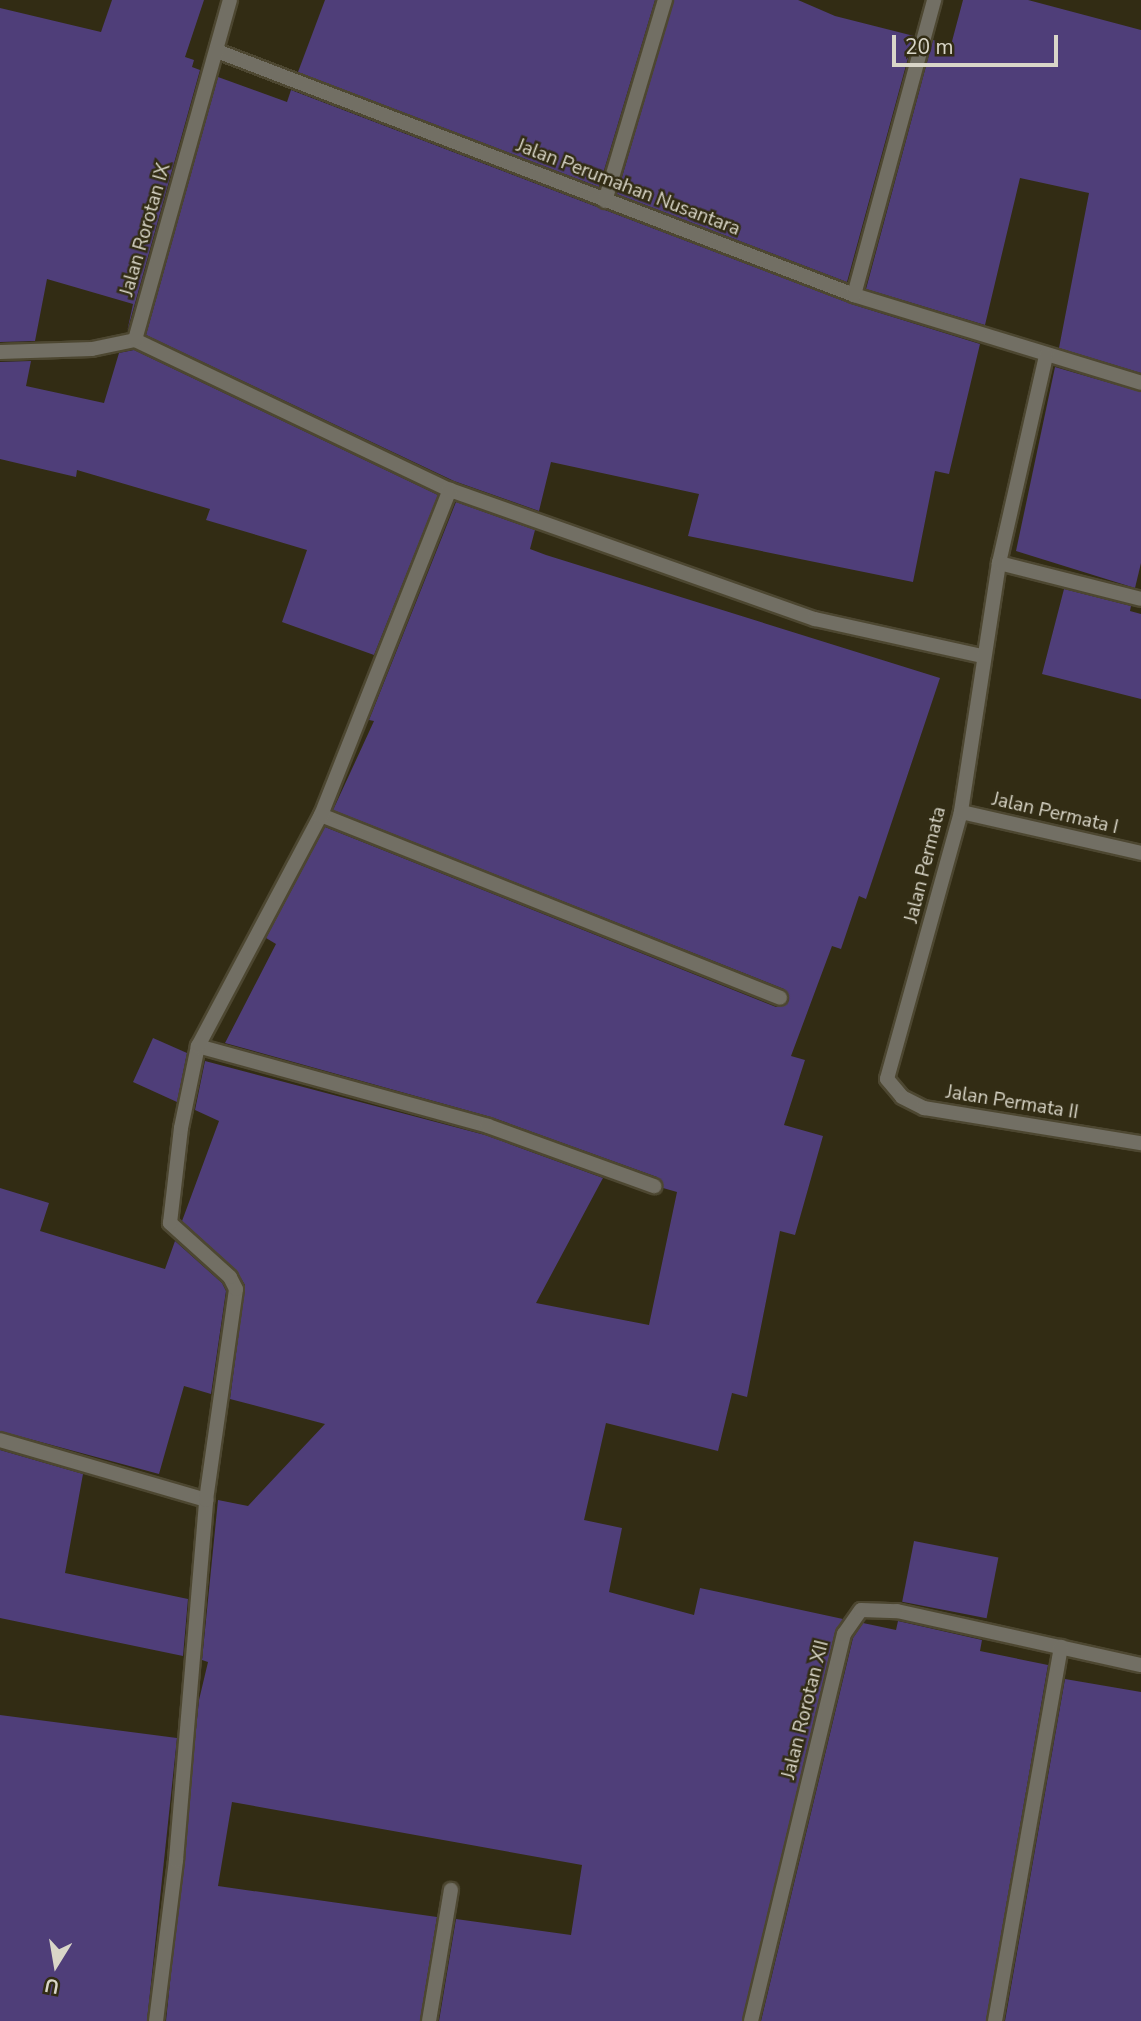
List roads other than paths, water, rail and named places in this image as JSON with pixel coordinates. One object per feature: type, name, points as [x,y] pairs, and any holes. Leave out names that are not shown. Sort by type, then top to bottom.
[{"type":"street","name":"Jalan Rorotan IX","points":[[135,340],[230,0]]},
{"type":"street","points":[[605,201],[665,0]]},
{"type":"street","points":[[853,295],[934,0]]},
{"type":"street","name":"Jalan Perumahan Nusantara","points":[[217,51],[853,295],[990,336],[1046,356]]},
{"type":"street","points":[[0,352],[92,349],[135,340],[450,490],[815,619],[982,656]]},
{"type":"street","points":[[1141,383],[1046,356],[999,563],[1141,599]]},
{"type":"street","points":[[156,2021],[176,1860],[205,1500],[236,1289],[230,1278],[170,1223],[181,1128],[198,1046],[321,815],[450,490]]},
{"type":"street","name":"Jalan Permata","points":[[887,1079],[961,813],[982,656],[999,563]]},
{"type":"street","name":"Jalan Permata I","points":[[961,813],[1141,853]]},
{"type":"street","points":[[321,815],[780,998]]},
{"type":"street","points":[[198,1046],[488,1126],[654,1186]]},
{"type":"street","name":"Jalan Permata II","points":[[887,1079],[902,1097],[924,1108],[1141,1143]]},
{"type":"street","points":[[0,1440],[205,1500]]},
{"type":"street","name":"Jalan Rorotan XII","points":[[751,2021],[844,1634],[861,1610],[897,1611],[1141,1665]]},
{"type":"street","points":[[995,2021],[1060,1647]]},
{"type":"street","points":[[429,2021],[451,1890]]}]
